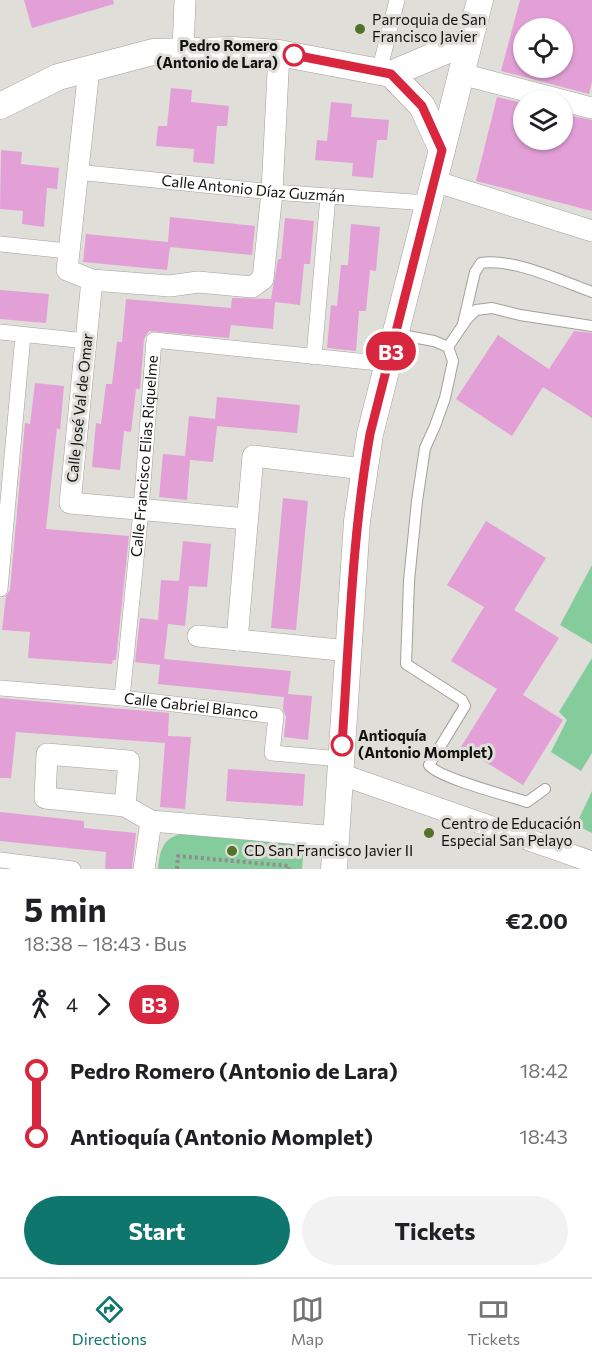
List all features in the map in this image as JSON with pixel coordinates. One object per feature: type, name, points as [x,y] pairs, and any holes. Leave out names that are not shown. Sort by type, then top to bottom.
[{"type":"street","points":[[183,51],[185,0]]},
{"type":"street","points":[[385,73],[397,0]]},
{"type":"street","points":[[334,869],[357,521],[364,469],[370,434],[480,0]]},
{"type":"street","points":[[385,73],[469,41]]},
{"type":"street","points":[[1,102],[58,77],[153,52],[233,50],[279,53],[385,73],[422,106],[442,150]]},
{"type":"street","points":[[89,69],[67,270],[92,280],[170,286],[198,282],[252,287],[263,279],[272,192],[279,53]]},
{"type":"street","points":[[461,74],[592,108]]},
{"type":"street","name":"Calle Antonio Díaz Guzmán","points":[[77,172],[328,196],[431,192]]},
{"type":"street","points":[[431,192],[592,231]]},
{"type":"street","points":[[314,357],[328,196]]},
{"type":"street","points":[[0,244],[68,251]]},
{"type":"street","name":"Calle José Val de Omar","points":[[92,280],[70,503],[247,519]]},
{"type":"street","points":[[0,332],[86,341]]},
{"type":"street","points":[[0,588],[23,335]]},
{"type":"street","name":"Calle Francisco Elias Riquelme","points":[[122,698],[141,510],[154,340],[388,364]]},
{"type":"street","points":[[237,640],[253,456],[364,469]]},
{"type":"street","points":[[198,636],[348,651]]},
{"type":"street","name":"Calle Gabriel Blanco","points":[[0,688],[122,698],[276,716],[272,753],[340,766],[592,861]]},
{"type":"street","points":[[125,806],[151,821],[336,837]]},
{"type":"street","points":[[144,869],[151,821]]},
{"type":"street","points":[[0,860],[73,869]]},
{"type":"lane","points":[[463,324],[475,272],[481,263],[492,261],[526,269],[592,292]]},
{"type":"lane","points":[[448,347],[463,324],[476,310],[492,308],[520,315],[592,326]]},
{"type":"lane","points":[[396,334],[434,341],[448,347],[453,361],[445,398],[425,448],[409,581],[406,664],[462,700],[465,706],[429,765],[432,769],[527,802],[546,789]]},
{"type":"path","points":[[177,869],[178,856],[289,866],[289,869]]},
{"type":"green space","points":[[592,565],[592,644],[560,625]]},
{"type":"green space","points":[[592,658],[592,753],[581,771],[551,752],[567,720],[559,712]]},
{"type":"green space","points":[[592,791],[592,833],[576,825]]},
{"type":"green space","name":"CD San Francisco Javier II","points":[[180,834],[304,845],[302,869],[158,869],[165,843]]},
{"type":"building","points":[[24,0],[113,0],[114,4],[32,28]]},
{"type":"building","points":[[520,0],[592,0],[592,82],[589,94],[528,78],[573,78],[573,18],[515,18]]},
{"type":"building","points":[[513,26],[513,74],[501,71]]},
{"type":"building","points":[[171,88],[192,90],[191,102],[229,106],[227,126],[217,126],[214,164],[193,162],[194,149],[156,146],[158,126],[167,126]]},
{"type":"building","points":[[497,97],[513,101],[513,150],[573,150],[573,116],[592,120],[592,211],[476,181]]},
{"type":"building","points":[[331,102],[352,104],[351,117],[389,120],[387,140],[377,140],[373,178],[352,176],[353,163],[315,160],[317,140],[327,141]]},
{"type":"building","points":[[1,150],[22,152],[21,164],[59,168],[57,189],[47,188],[44,227],[22,224],[23,211],[0,209]]},
{"type":"building","points":[[170,217],[255,226],[252,255],[170,247],[167,270],[83,262],[86,234],[168,242]]},
{"type":"building","points":[[285,218],[314,221],[310,264],[304,264],[300,305],[275,302],[273,329],[231,325],[229,338],[149,331],[144,339],[140,389],[136,389],[131,432],[124,431],[120,470],[92,467],[96,423],[101,424],[106,384],[112,384],[117,342],[122,342],[126,299],[231,308],[232,298],[271,299],[278,259],[281,259]]},
{"type":"building","points":[[351,224],[380,227],[376,271],[370,270],[366,311],[359,311],[356,351],[327,348],[331,305],[337,306],[341,265],[348,265]]},
{"type":"building","points":[[0,290],[49,294],[46,323],[0,319]]},
{"type":"building","points":[[574,331],[592,333],[592,418],[543,387],[512,436],[456,399],[498,335],[549,369]]},
{"type":"building","points":[[35,383],[64,386],[46,529],[129,536],[116,660],[113,660],[112,664],[28,658],[30,632],[2,630],[6,596],[10,590],[25,423],[30,424]]},
{"type":"building","points":[[217,397],[300,405],[297,433],[217,426],[213,462],[190,460],[187,500],[159,497],[163,454],[185,456],[189,416],[215,419]]},
{"type":"building","points":[[283,498],[308,501],[296,630],[271,628]]},
{"type":"building","points":[[486,521],[546,558],[514,610],[559,638],[523,695],[563,720],[523,785],[461,747],[497,689],[451,661],[484,607],[447,585]]},
{"type":"building","points":[[183,541],[211,544],[207,587],[189,586],[185,626],[168,624],[164,659],[291,671],[288,694],[312,696],[308,740],[284,737],[286,717],[283,709],[284,697],[158,684],[160,665],[135,662],[140,618],[158,620],[161,580],[179,581]]},
{"type":"building","points":[[0,698],[169,713],[168,736],[191,737],[185,809],[160,807],[165,743],[16,732],[11,778],[0,778]]},
{"type":"building","points":[[228,769],[305,774],[303,806],[226,801]]},
{"type":"building","points":[[0,812],[84,821],[84,828],[136,833],[132,869],[105,869],[106,852],[0,841]]},
{"type":"bus line","name":"B3","points":[[294,55],[391,74],[422,106],[442,150],[370,434],[364,469],[357,521],[342,745]]},
{"type":"place","name":"Parroquia de San Francisco Javier","points":[[360,29]]},
{"type":"place","name":"Pedro Romero (Antonio de Lara)","points":[[294,55]]},
{"type":"place","name":"Antioquía (Antonio Momplet)","points":[[342,745]]},
{"type":"place","name":"Centro de Educación Especial San Pelayo","points":[[429,833]]},
{"type":"place","name":"CD San Francisco Javier II","points":[[232,851]]}]
